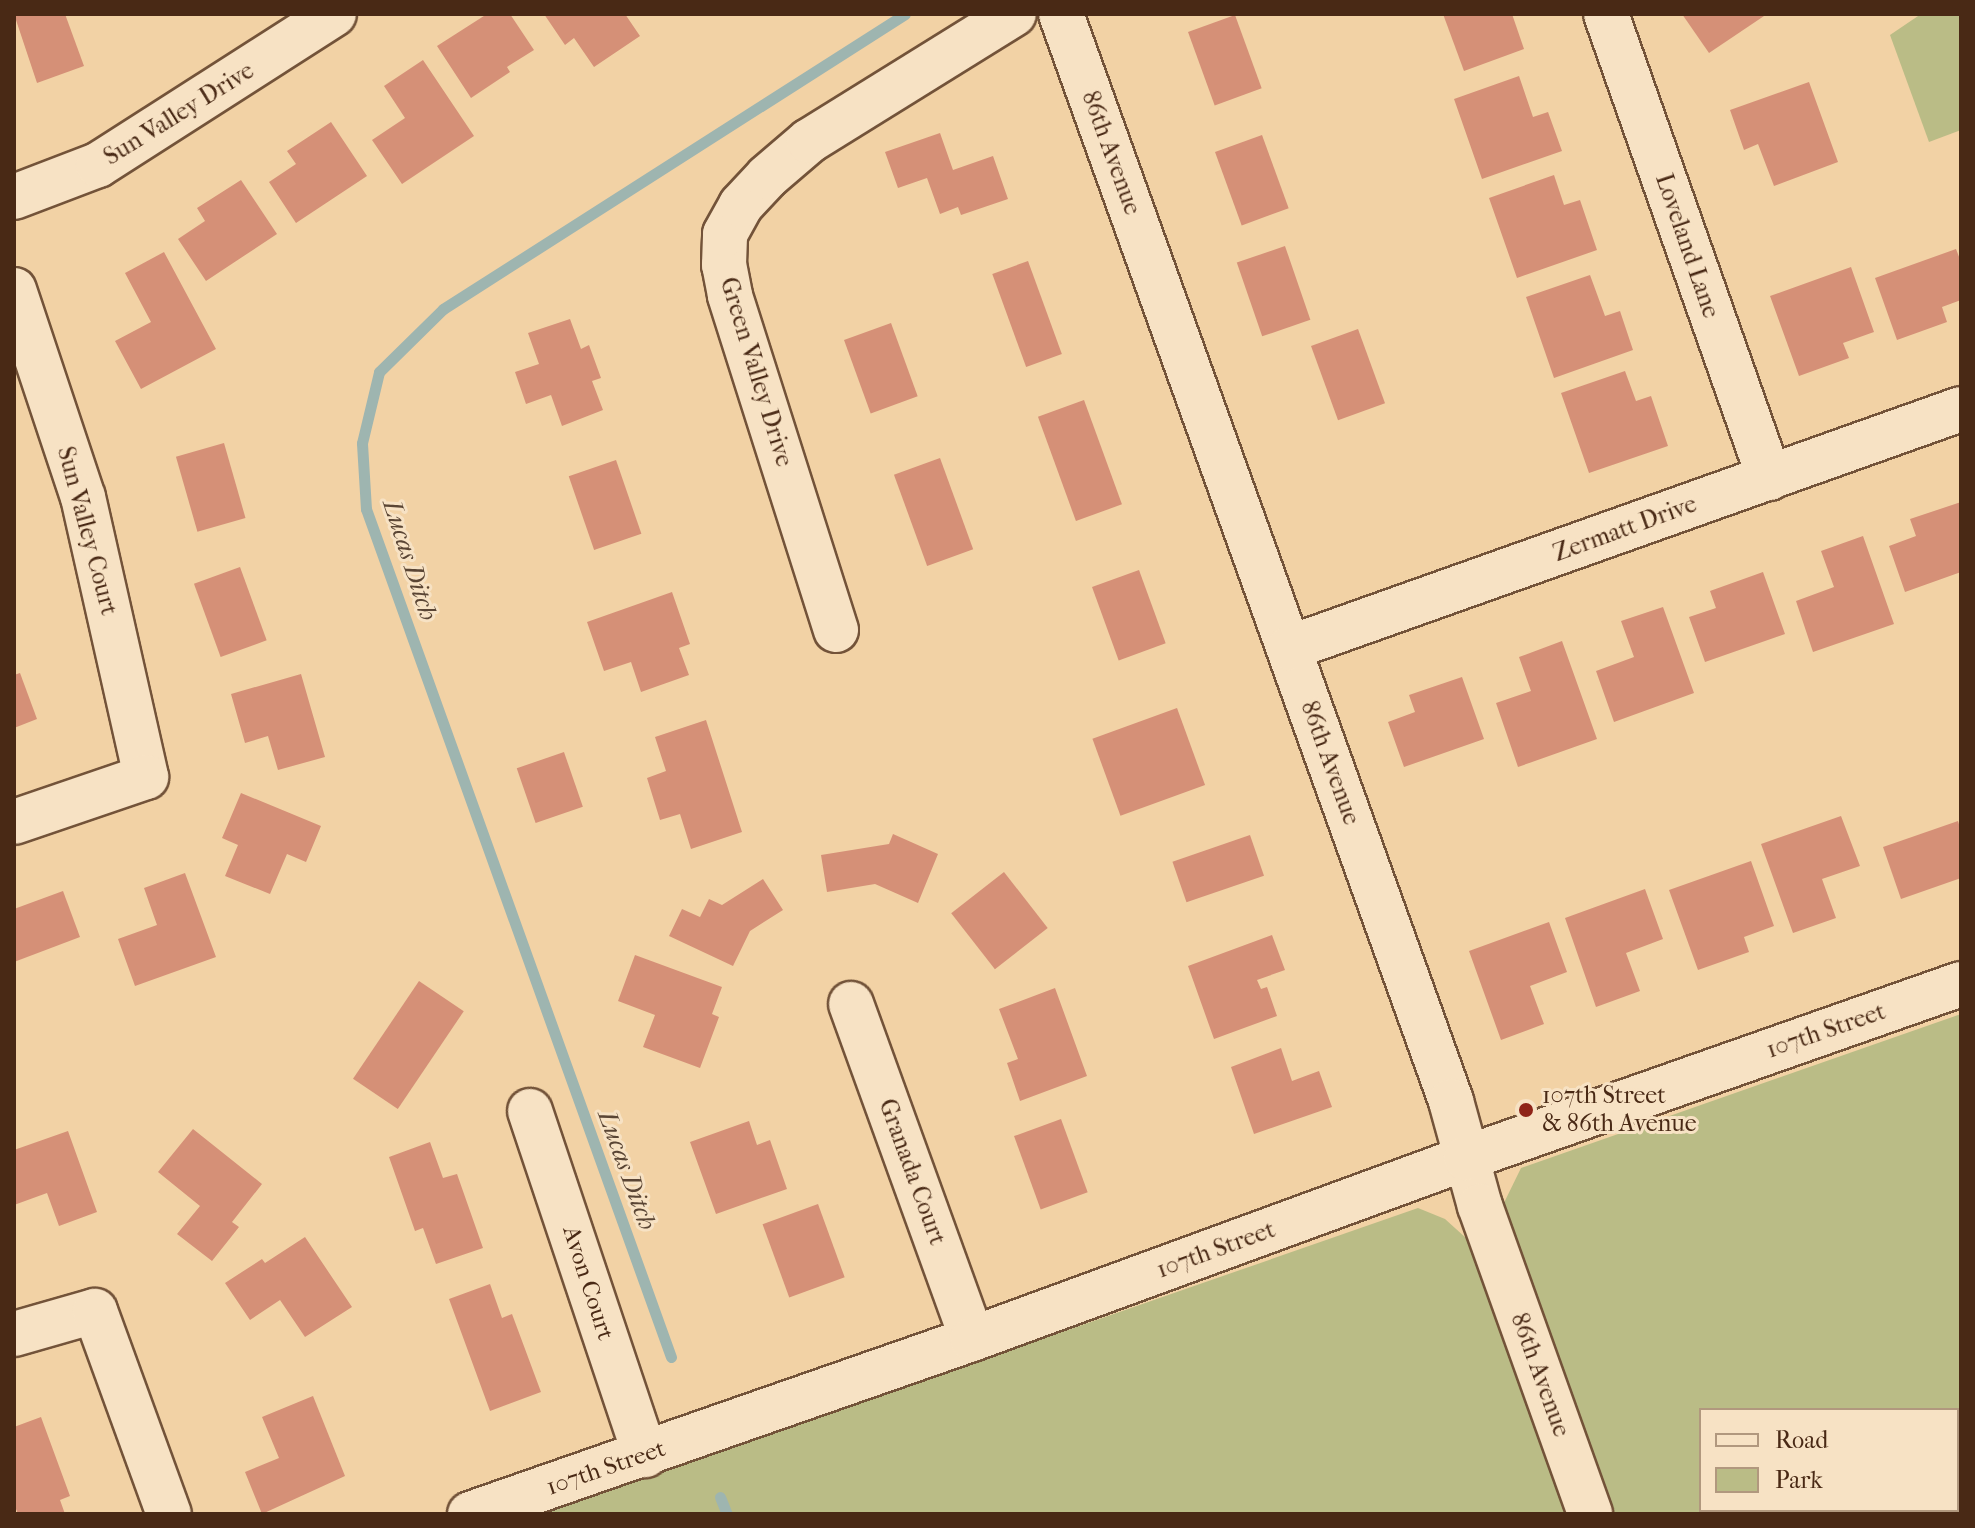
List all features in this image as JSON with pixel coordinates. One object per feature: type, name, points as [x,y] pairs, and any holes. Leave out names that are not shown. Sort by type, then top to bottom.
[{"type":"street","name":"Sun Valley Drive","points":[[14,197],[110,158],[334,14]]},
{"type":"street","name":"Green Valley Drive","points":[[836,630],[730,295],[724,265],[725,234],[741,205],[767,177],[809,141],[1014,14]]},
{"type":"street","name":"86th Avenue","points":[[1061,14],[1451,1101],[1480,1206],[1590,1514]]},
{"type":"street","name":"Loveland Lane","points":[[1606,14],[1769,478]]},
{"type":"street","name":"Sun Valley Court","points":[[14,290],[83,497],[146,777],[14,822]]},
{"type":"street","name":"Zermatt Drive","points":[[1289,648],[1961,409]]},
{"type":"street","name":"107th Street","points":[[470,1514],[972,1339],[1466,1158],[1961,984]]},
{"type":"street","name":"Granada Court","points":[[851,1004],[972,1339]]},
{"type":"street","name":"Avon Court","points":[[530,1111],[645,1455]]},
{"type":"street","points":[[14,1334],[95,1311],[169,1514]]},
{"type":"green space","points":[[1921,14],[1961,14],[1961,130],[1929,142],[1890,35]]},
{"type":"green space","points":[[1961,1014],[1961,1514],[1608,1514],[1499,1213],[1521,1168]]},
{"type":"green space","points":[[1418,1208],[1445,1219],[1466,1238],[1568,1514],[540,1514]]},
{"type":"building","points":[[14,14],[65,14],[84,66],[37,83]]},
{"type":"building","points":[[487,14],[510,14],[534,50],[507,67],[510,72],[471,98],[437,46]]},
{"type":"building","points":[[544,14],[625,14],[640,36],[594,67],[574,38],[565,45]]},
{"type":"building","points":[[1443,14],[1512,14],[1524,49],[1464,71]]},
{"type":"building","points":[[1682,14],[1767,14],[1709,53]]},
{"type":"building","points":[[1235,15],[1262,88],[1215,105],[1188,32]]},
{"type":"building","points":[[423,60],[474,136],[402,184],[372,140],[405,118],[384,86]]},
{"type":"building","points":[[1519,76],[1533,117],[1548,112],[1562,151],[1482,179],[1454,99]]},
{"type":"building","points":[[1809,82],[1838,162],[1774,186],[1758,144],[1744,150],[1730,110]]},
{"type":"building","points":[[331,122],[367,176],[296,223],[269,182],[296,164],[287,151]]},
{"type":"building","points":[[940,133],[953,170],[993,156],[1008,199],[961,215],[958,207],[940,214],[927,178],[898,188],[885,152]]},
{"type":"building","points":[[1262,135],[1289,208],[1242,225],[1215,152]]},
{"type":"building","points":[[1554,175],[1564,205],[1580,200],[1597,250],[1517,278],[1489,198]]},
{"type":"building","points":[[241,180],[277,234],[206,281],[178,239],[205,221],[197,208]]},
{"type":"building","points":[[1285,246],[1310,320],[1262,336],[1237,263]]},
{"type":"building","points":[[1956,249],[1961,262],[1961,300],[1942,307],[1947,322],[1897,340],[1875,278]]},
{"type":"building","points":[[164,252],[216,349],[141,389],[115,341],[151,322],[125,273]]},
{"type":"building","points":[[1028,261],[1062,354],[1026,367],[992,274]]},
{"type":"building","points":[[1851,267],[1874,332],[1843,343],[1849,358],[1799,376],[1770,296]]},
{"type":"building","points":[[1590,275],[1605,316],[1620,311],[1633,350],[1554,378],[1526,297]]},
{"type":"building","points":[[570,319],[581,349],[589,345],[601,378],[592,381],[603,410],[562,426],[551,395],[526,404],[515,372],[539,364],[528,333]]},
{"type":"building","points":[[891,323],[918,396],[871,413],[844,340]]},
{"type":"building","points":[[1358,329],[1385,403],[1338,420],[1311,346]]},
{"type":"building","points":[[1625,371],[1636,401],[1651,396],[1668,446],[1589,473],[1561,393]]},
{"type":"building","points":[[1084,400],[1122,504],[1076,521],[1038,417]]},
{"type":"building","points":[[224,443],[245,518],[197,532],[176,457]]},
{"type":"building","points":[[940,458],[973,549],[927,566],[894,475]]},
{"type":"building","points":[[616,460],[641,534],[594,550],[569,476]]},
{"type":"building","points":[[1961,502],[1961,572],[1905,592],[1889,546],[1916,536],[1910,519]]},
{"type":"building","points":[[1863,536],[1894,624],[1813,652],[1796,601],[1834,587],[1821,551]]},
{"type":"building","points":[[240,567],[267,640],[221,657],[194,584]]},
{"type":"building","points":[[1139,570],[1166,643],[1119,660],[1092,587]]},
{"type":"building","points":[[1763,572],[1785,634],[1705,662],[1689,617],[1716,608],[1710,591]]},
{"type":"building","points":[[672,592],[690,644],[679,648],[689,675],[641,692],[631,662],[604,671],[587,622]]},
{"type":"building","points":[[1663,607],[1694,693],[1614,722],[1596,671],[1634,657],[1621,621]]},
{"type":"building","points":[[1562,641],[1597,739],[1518,767],[1496,703],[1531,691],[1519,657]]},
{"type":"building","points":[[20,673],[37,719],[14,728],[14,675]]},
{"type":"building","points":[[301,674],[325,757],[278,770],[268,736],[245,743],[231,694]]},
{"type":"building","points":[[1462,677],[1484,739],[1404,767],[1388,722],[1415,712],[1409,695]]},
{"type":"building","points":[[1177,708],[1205,785],[1120,816],[1092,739]]},
{"type":"building","points":[[706,720],[742,832],[691,849],[680,814],[660,820],[647,778],[666,771],[655,737]]},
{"type":"building","points":[[564,752],[583,807],[536,823],[517,768]]},
{"type":"building","points":[[241,793],[321,826],[306,862],[287,854],[270,894],[225,876],[238,845],[222,838]]},
{"type":"building","points":[[1841,816],[1860,866],[1822,879],[1836,918],[1793,933],[1761,844]]},
{"type":"building","points":[[1958,821],[1961,831],[1961,878],[1901,899],[1883,847]]},
{"type":"building","points":[[893,834],[938,854],[918,903],[875,884],[827,892],[821,855],[889,844]]},
{"type":"building","points":[[1250,835],[1264,876],[1186,902],[1172,862]]},
{"type":"building","points":[[1751,861],[1774,926],[1744,937],[1749,952],[1698,970],[1669,890]]},
{"type":"building","points":[[1004,872],[1048,928],[995,969],[951,913]]},
{"type":"building","points":[[185,873],[216,957],[135,986],[118,939],[157,925],[144,888]]},
{"type":"building","points":[[763,879],[783,910],[750,931],[733,966],[669,936],[682,909],[700,917],[709,899],[722,905]]},
{"type":"building","points":[[1645,889],[1663,939],[1626,953],[1640,991],[1596,1007],[1565,918]]},
{"type":"building","points":[[63,891],[80,937],[14,962],[14,909]]},
{"type":"building","points":[[1549,922],[1567,972],[1530,986],[1544,1024],[1501,1040],[1469,951]]},
{"type":"building","points":[[1272,935],[1285,970],[1257,980],[1261,989],[1267,987],[1277,1016],[1214,1039],[1188,966]]},
{"type":"building","points":[[635,955],[722,987],[712,1014],[719,1017],[700,1068],[643,1047],[655,1015],[618,1001]]},
{"type":"building","points":[[419,981],[464,1011],[398,1109],[353,1079]]},
{"type":"building","points":[[1055,988],[1087,1076],[1020,1101],[1007,1063],[1018,1059],[999,1009]]},
{"type":"building","points":[[1281,1048],[1292,1081],[1319,1071],[1332,1107],[1254,1134],[1231,1067]]},
{"type":"building","points":[[1061,1119],[1088,1192],[1041,1209],[1014,1136]]},
{"type":"building","points":[[749,1121],[757,1145],[770,1140],[787,1189],[716,1214],[690,1142]]},
{"type":"building","points":[[193,1129],[262,1184],[232,1222],[239,1227],[212,1261],[177,1234],[200,1206],[158,1172]]},
{"type":"building","points":[[68,1131],[97,1212],[59,1226],[47,1193],[14,1205],[14,1150]]},
{"type":"building","points":[[430,1142],[443,1178],[457,1174],[483,1248],[436,1264],[423,1228],[415,1231],[389,1157]]},
{"type":"building","points":[[818,1204],[845,1277],[789,1297],[763,1224]]},
{"type":"building","points":[[305,1237],[352,1307],[305,1337],[280,1300],[250,1320],[225,1283],[262,1259],[265,1263]]},
{"type":"building","points":[[490,1284],[502,1318],[512,1314],[541,1392],[490,1411],[449,1299]]},
{"type":"building","points":[[313,1396],[345,1476],[262,1514],[245,1472],[279,1458],[262,1417]]},
{"type":"building","points":[[41,1417],[70,1496],[60,1500],[65,1514],[18,1514],[14,1504],[14,1427]]},
{"type":"waterway","name":"Lucas Ditch","points":[[671,1357],[366,509],[362,443],[379,372],[443,309],[905,14]]},
{"type":"waterway","name":"Lucas Ditch","points":[[720,1497],[727,1514]]},
{"type":"place","name":"107th Street & 86th Avenue","points":[[1526,1110]]}]
